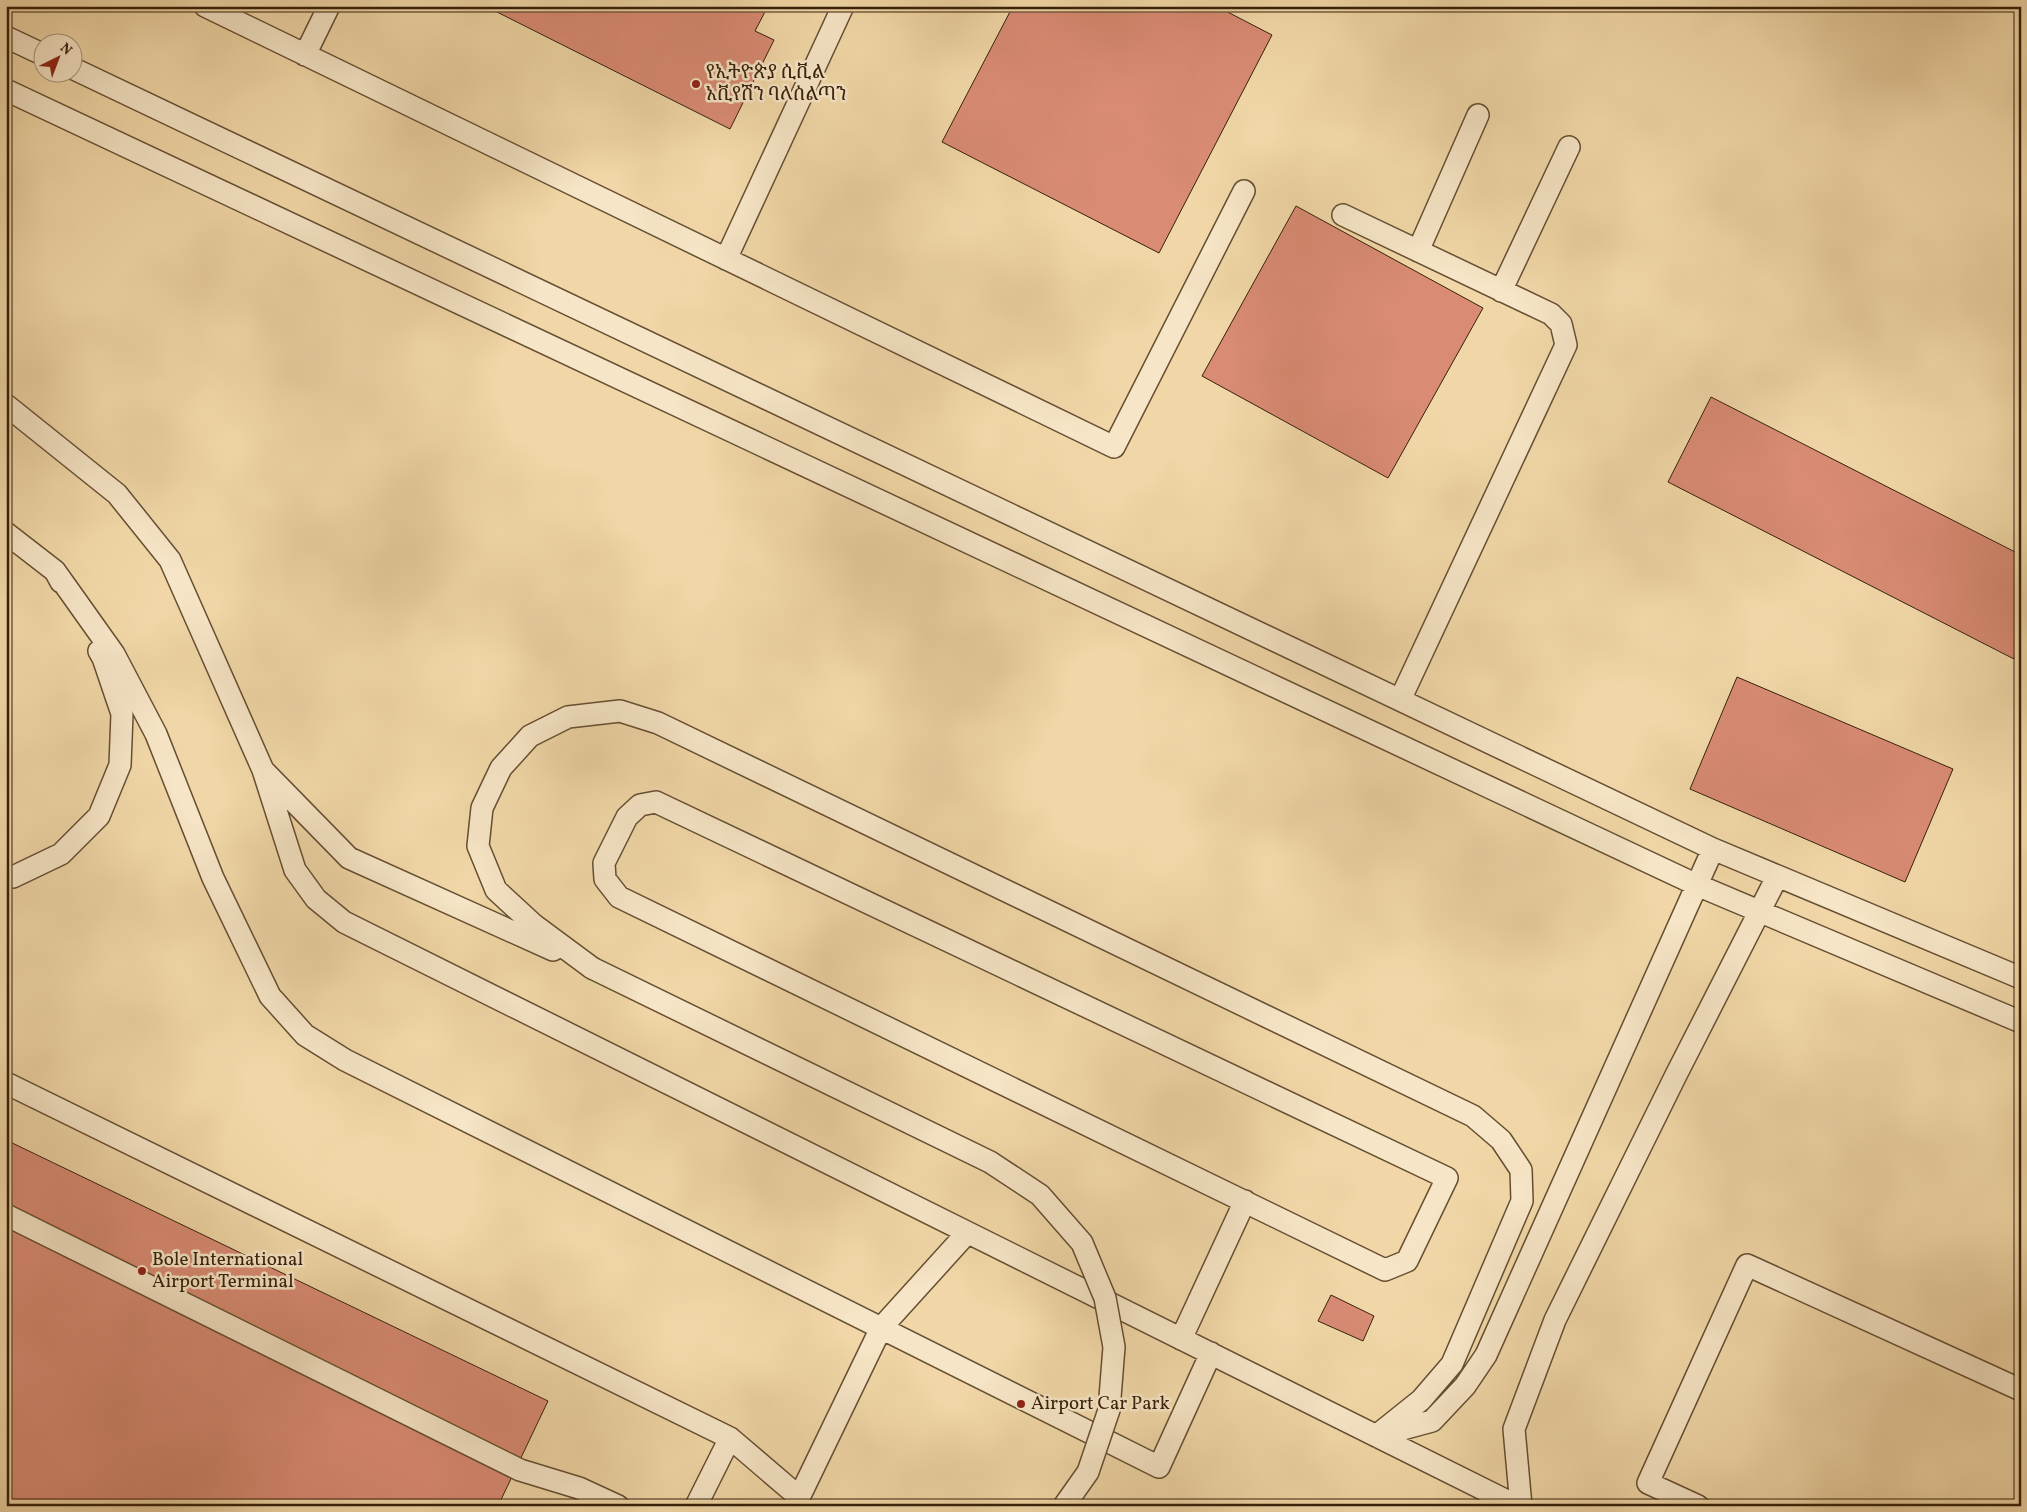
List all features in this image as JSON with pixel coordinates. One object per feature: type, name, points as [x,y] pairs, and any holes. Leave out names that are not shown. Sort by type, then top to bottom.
[{"type":"lane","points":[[205,6],[1114,447],[1244,191]]},
{"type":"lane","points":[[305,55],[329,6]]},
{"type":"lane","points":[[726,259],[843,6]]},
{"type":"lane","points":[[6,37],[32,49]]},
{"type":"lane","points":[[82,73],[1713,849],[2021,978]]},
{"type":"lane","points":[[6,90],[1696,885],[2021,1022]]},
{"type":"lane","points":[[1418,251],[1478,115]]},
{"type":"lane","points":[[1501,291],[1569,147]]},
{"type":"lane","points":[[1343,216],[1551,314],[1561,324],[1566,345],[1400,700]]},
{"type":"lane","points":[[6,405],[117,494],[170,560],[263,770],[294,870],[316,899],[344,922],[1517,1506]]},
{"type":"lane","points":[[6,533],[55,571],[114,654],[156,734],[213,878],[270,996],[304,1035],[345,1060],[1159,1466],[1211,1353]]},
{"type":"lane","points":[[6,877],[12,877],[62,854],[99,816],[120,765],[122,714],[103,658],[55,571]]},
{"type":"lane","points":[[592,968],[534,925],[496,890],[478,846],[482,808],[501,768],[530,736],[568,718],[620,710],[658,723],[1473,1116],[1501,1140],[1521,1170],[1522,1201],[1452,1364],[1422,1400],[1376,1436]]},
{"type":"lane","points":[[263,770],[349,858],[592,968],[990,1162],[1040,1195],[1082,1242],[1105,1298],[1114,1347],[1109,1410],[1088,1472],[1064,1506]]},
{"type":"lane","points":[[656,802],[1447,1178],[1407,1261],[1385,1270],[1244,1201],[619,897],[605,879],[604,863],[627,817],[640,805],[656,802]]},
{"type":"lane","points":[[1376,1436],[1432,1421],[1465,1386],[1486,1355],[1713,849]]},
{"type":"lane","points":[[1521,1506],[1514,1429],[1555,1320],[1676,1075],[1777,877]]},
{"type":"lane","points":[[6,1083],[730,1438],[797,1502],[880,1328],[967,1233]]},
{"type":"lane","points":[[1181,1339],[1244,1201]]},
{"type":"lane","points":[[6,1216],[520,1470],[579,1488],[618,1506]]},
{"type":"lane","points":[[1698,1506],[1648,1483],[1747,1264],[2021,1390]]},
{"type":"lane","points":[[696,1506],[730,1438]]},
{"type":"building","name":"የኢትዮጵያ ሲቪል አቪየሽን ባለስልጣን","points":[[485,6],[768,6],[755,31],[774,40],[730,129]]},
{"type":"building","points":[[1013,6],[1216,6],[1272,35],[1159,253],[942,142]]},
{"type":"building","points":[[1646,6],[1658,6],[1656,11]]},
{"type":"building","points":[[1296,206],[1483,308],[1388,478],[1202,376]]},
{"type":"building","points":[[1711,397],[2021,555],[2021,645],[2014,659],[1668,482]]},
{"type":"building","points":[[1737,677],[1953,769],[1905,882],[1690,789]]},
{"type":"building","name":"Bole International Airport Terminal","points":[[6,1140],[548,1401],[498,1506],[6,1506]]},
{"type":"building","points":[[1331,1295],[1374,1316],[1363,1341],[1318,1321]]},
{"type":"place","name":"የኢትዮጵያ ሲቪል አቪየሽን ባለስልጣን","points":[[696,84]]},
{"type":"place","name":"Bole International Airport Terminal","points":[[142,1271]]},
{"type":"place","name":"Airport Car Park","points":[[1021,1404]]}]
